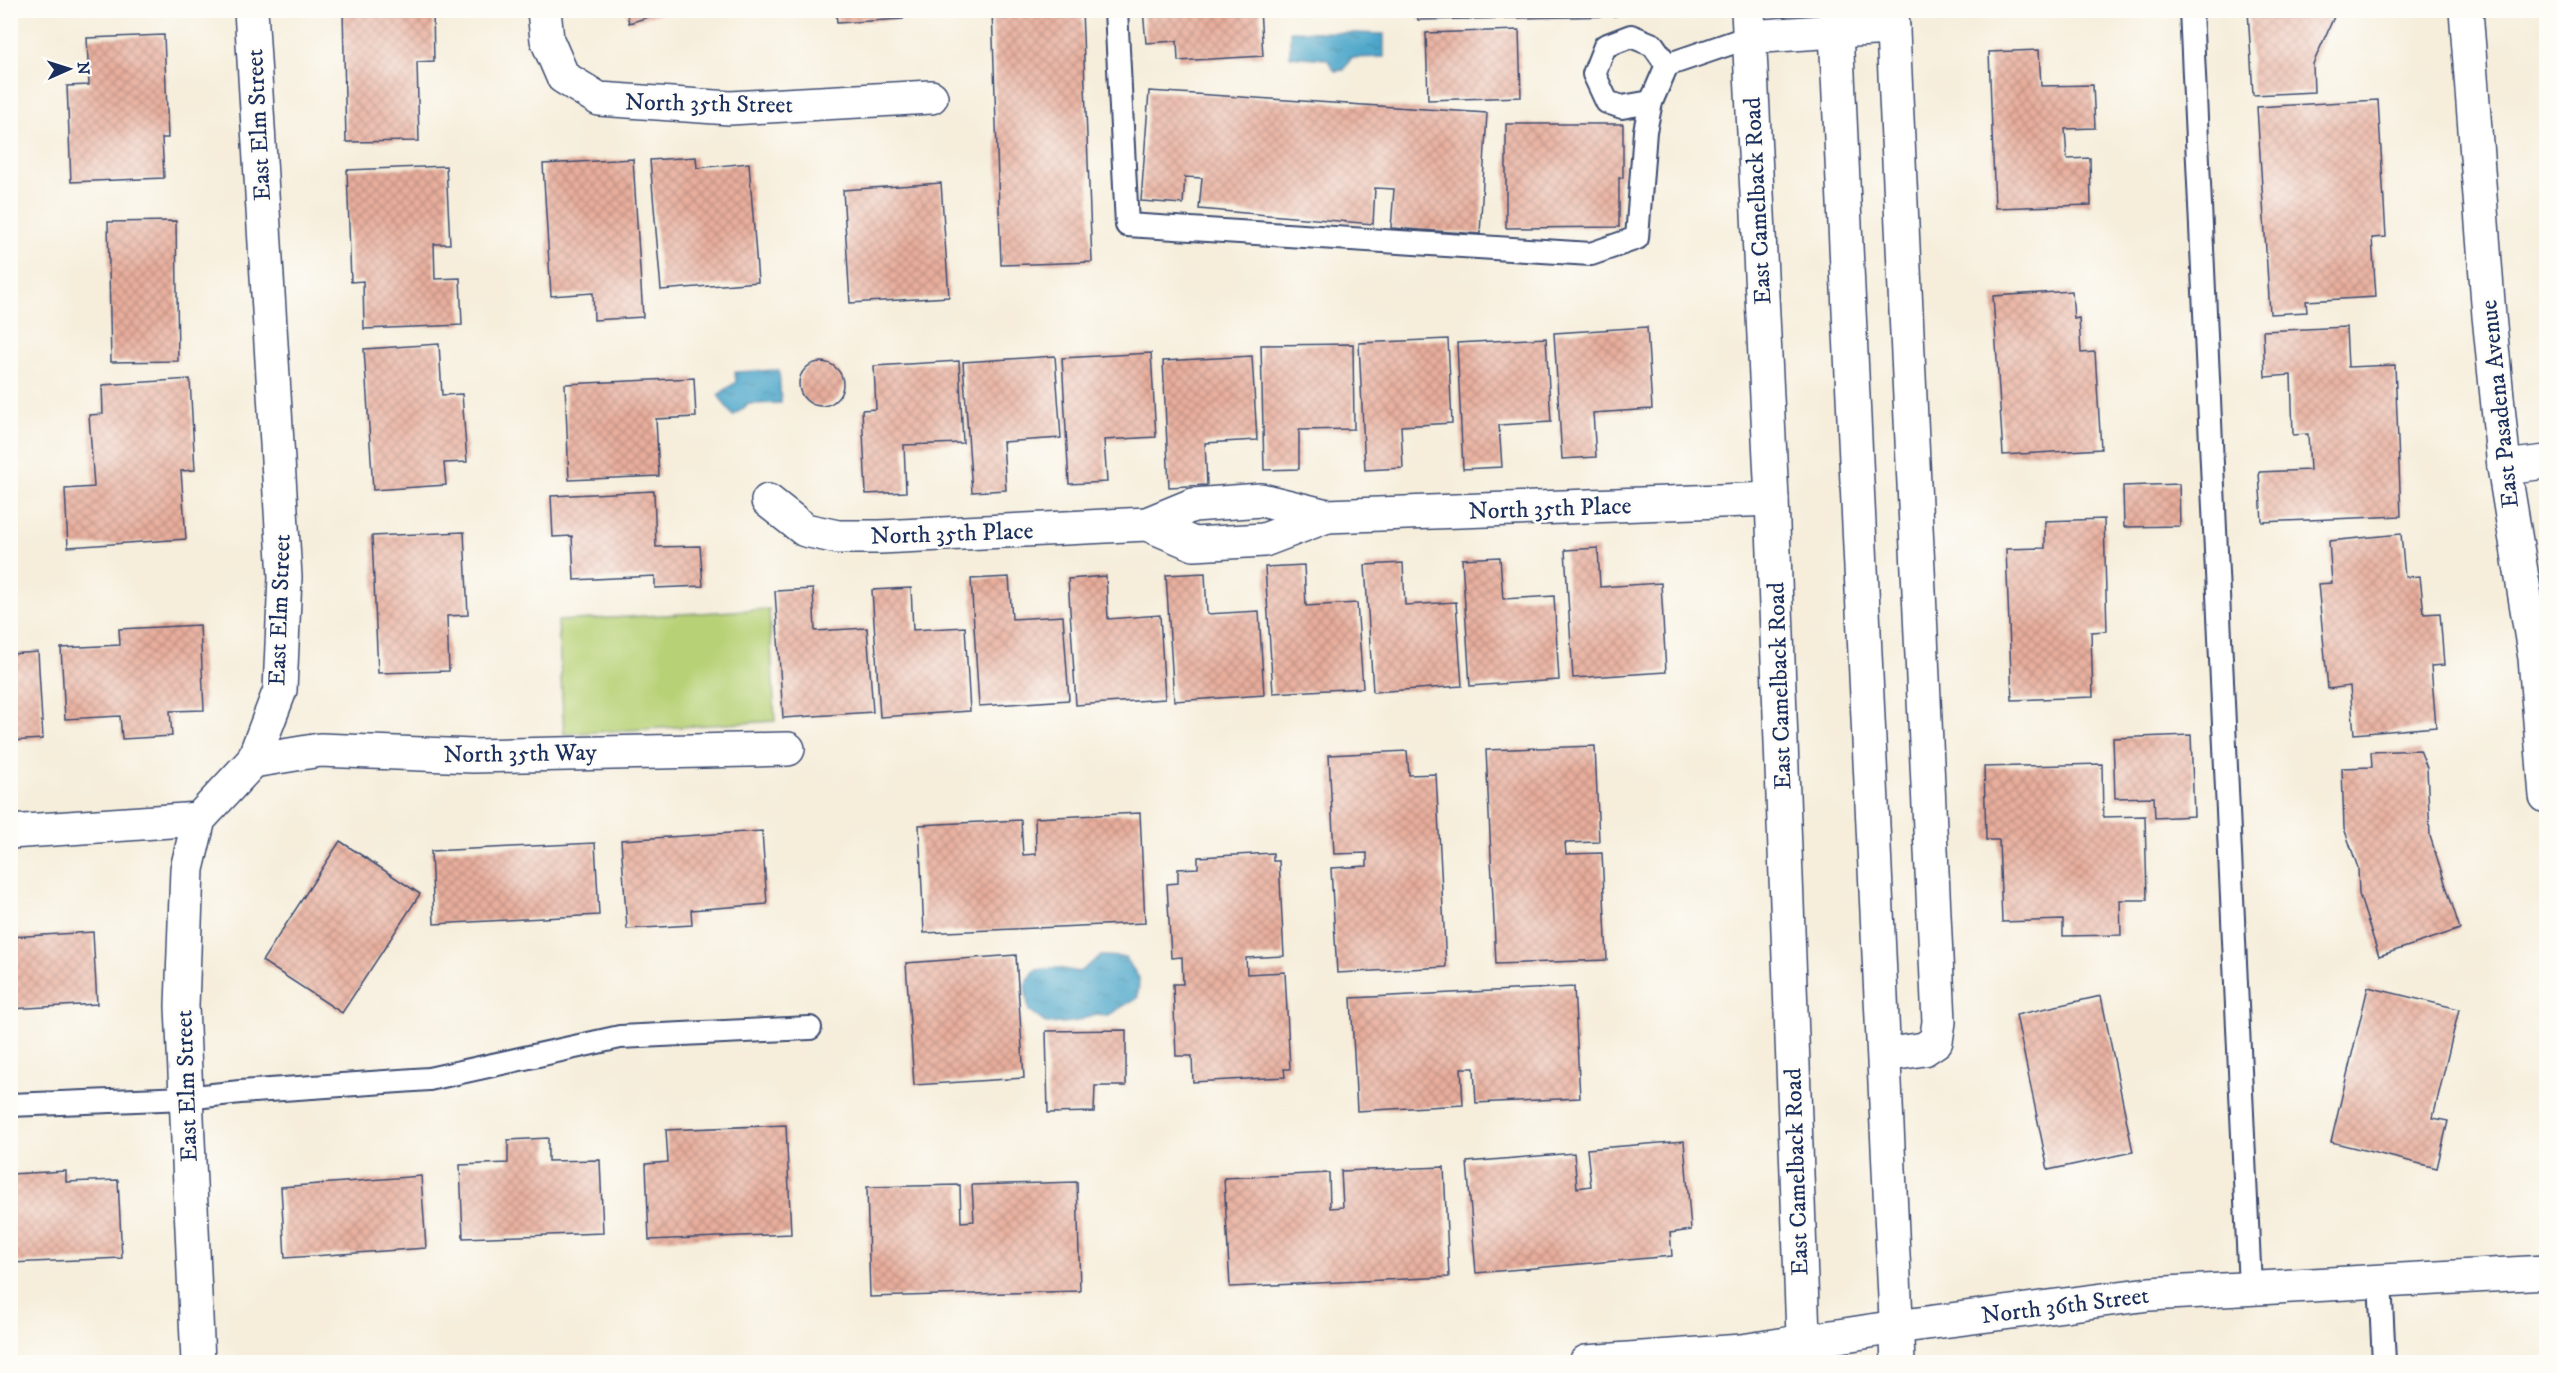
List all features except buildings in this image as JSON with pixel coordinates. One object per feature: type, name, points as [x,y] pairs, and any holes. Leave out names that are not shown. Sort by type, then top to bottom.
[{"type":"street","name":"East Elm Street","points":[[198,1362],[182,1006],[186,878],[200,819],[254,761],[280,690],[285,577],[251,10]]},
{"type":"street","name":"North 35th Street","points":[[544,10],[547,40],[562,77],[599,99],[730,108],[931,97]]},
{"type":"street","name":"East Pasadena Avenue","points":[[2466,10],[2489,315],[2504,467],[2535,658],[2547,796]]},
{"type":"street","points":[[1748,24],[1892,19],[1939,1022],[1936,1041],[1924,1049],[1885,1055]]},
{"type":"street","points":[[1836,21],[1898,1362]]},
{"type":"street","name":"East Camelback Road","points":[[1748,24],[1772,499],[1803,1351]]},
{"type":"street","points":[[2504,467],[2547,462]]},
{"type":"street","name":"North 35th Place","points":[[768,501],[805,530],[838,537],[1147,524],[1194,544],[1264,540],[1328,516],[1772,499]]},
{"type":"street","name":"North 35th Way","points":[[254,761],[320,750],[473,756],[788,749]]},
{"type":"street","points":[[10,832],[200,819]]},
{"type":"street","name":"North 36th Street","points":[[1586,1362],[1742,1351],[1803,1351],[1896,1328],[2149,1294],[2547,1272]]},
{"type":"lane","points":[[1116,10],[1127,225],[1590,254],[1637,238],[1645,131],[1651,102],[1667,65],[1748,24]]},
{"type":"lane","points":[[2191,10],[2250,1287]]},
{"type":"lane","points":[[1651,102],[1622,107],[1607,102],[1594,74],[1605,46],[1631,36],[1653,45],[1667,65]]},
{"type":"lane","points":[[10,1105],[186,1098],[429,1079],[620,1037],[810,1028]]},
{"type":"lane","points":[[2380,1281],[2384,1362]]},
{"type":"green space","points":[[769,609],[775,721],[564,734],[558,621]]},
{"type":"water","points":[[1290,31],[1384,34],[1384,57],[1351,58],[1344,70],[1335,71],[1327,59],[1290,56]]},
{"type":"water","points":[[779,370],[781,403],[749,404],[733,416],[718,395],[736,382],[735,372]]},
{"type":"water","points":[[1101,956],[1125,957],[1139,978],[1138,997],[1107,1016],[1094,1015],[1074,1022],[1047,1024],[1029,1011],[1025,986],[1035,970],[1058,968],[1079,972]]}]
